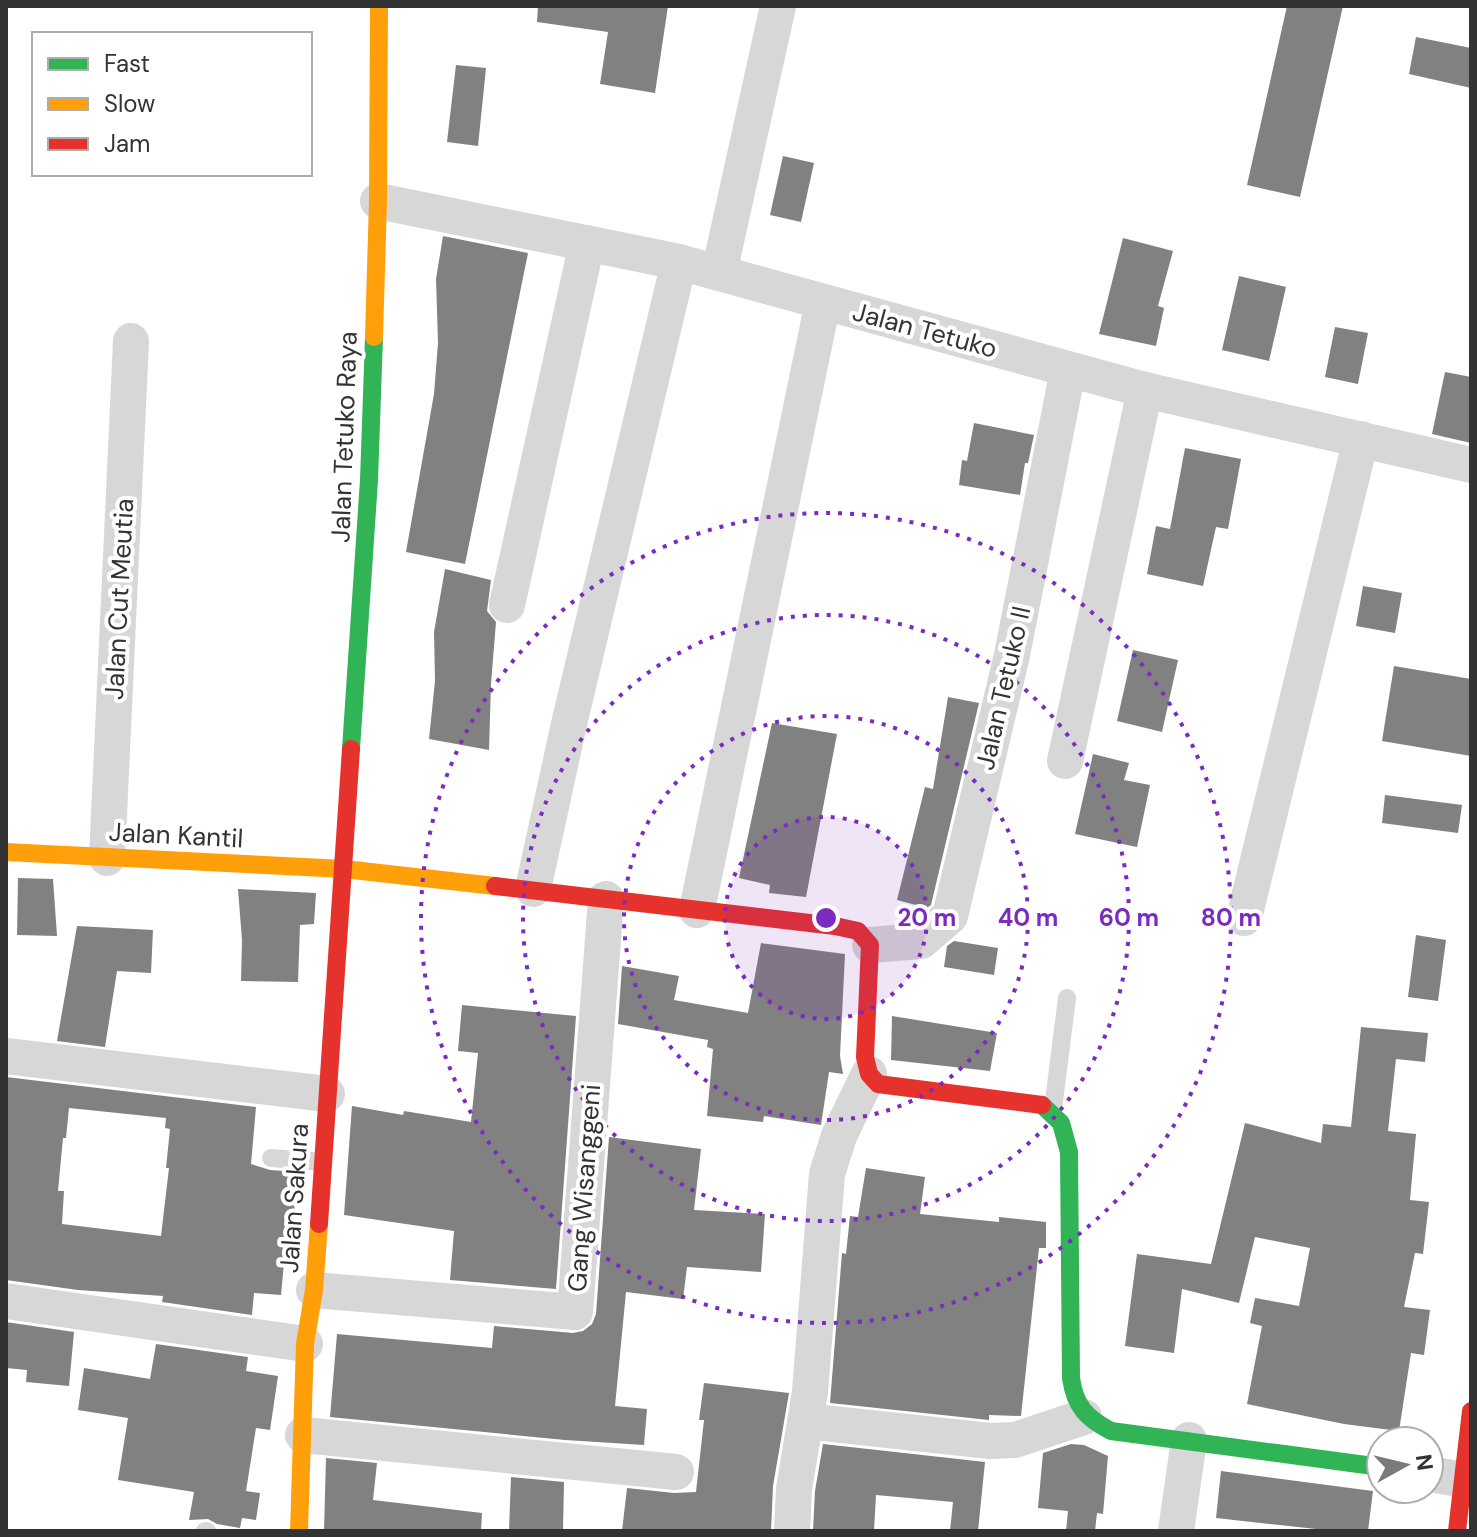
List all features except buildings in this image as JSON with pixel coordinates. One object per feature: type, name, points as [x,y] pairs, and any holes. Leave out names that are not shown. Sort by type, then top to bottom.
[{"type":"street","name":"Jalan Tetuko Raya","points":[[344,869],[369,480],[378,201],[379,6]]},
{"type":"street","points":[[719,273],[778,6]]},
{"type":"street","name":"Jalan Tetuko","points":[[378,201],[679,262],[1145,390],[1471,465]]},
{"type":"street","points":[[507,605],[587,243]]},
{"type":"street","points":[[533,889],[679,262]]},
{"type":"street","points":[[697,910],[823,302]]},
{"type":"street","name":"Jalan Cut Meutia","points":[[107,858],[131,341]]},
{"type":"street","name":"Jalan Tetuko II","points":[[870,945],[921,941],[950,916],[1012,655],[1068,370]]},
{"type":"street","points":[[1065,761],[1145,390]]},
{"type":"street","points":[[1244,918],[1361,439]]},
{"type":"street","name":"Jalan Kantil","points":[[6,852],[344,869],[533,889],[835,926],[858,931],[870,945]]},
{"type":"street","name":"Jalan Sakura","points":[[299,1531],[305,1344],[314,1290],[344,869]]},
{"type":"street","name":"Gang Wisanggeni","points":[[314,1290],[575,1312],[606,899]]},
{"type":"street","points":[[870,945],[865,1057],[869,1074],[878,1084],[1038,1102],[1053,1109],[1062,1122],[1071,1174],[1071,1378],[1073,1395],[1084,1417],[1111,1431],[1365,1465]]},
{"type":"street","points":[[6,1056],[327,1094]]},
{"type":"street","points":[[792,1531],[794,1489],[810,1392],[827,1174],[839,1136],[869,1074]]},
{"type":"street","points":[[6,1301],[305,1344]]},
{"type":"street","points":[[1457,1531],[1454,1478],[1471,1411]]},
{"type":"street","points":[[805,1421],[990,1441],[1015,1440],[1084,1417]]},
{"type":"street","points":[[303,1435],[676,1472]]},
{"type":"street","points":[[1176,1531],[1189,1440]]},
{"type":"lane","points":[[1053,1109],[1067,998]]},
{"type":"lane","points":[[271,1158],[323,1162]]},
{"type":"traffic: fast","points":[[351,749],[369,480],[374,337]]},
{"type":"traffic: fast","points":[[1042,1105],[1061,1123],[1069,1152],[1071,1378],[1075,1396],[1088,1416],[1111,1431],[1365,1465]]},
{"type":"traffic: slow","points":[[374,337],[379,6]]},
{"type":"traffic: slow","points":[[6,852],[344,869],[495,886]]},
{"type":"traffic: slow","points":[[299,1531],[305,1344],[314,1290],[319,1224]]},
{"type":"traffic: jam","points":[[319,1224],[351,749]]},
{"type":"traffic: jam","points":[[495,886],[858,931],[870,945],[865,1057],[869,1074],[878,1084],[1042,1105]]},
{"type":"traffic: jam","points":[[1457,1531],[1471,1411]]}]
